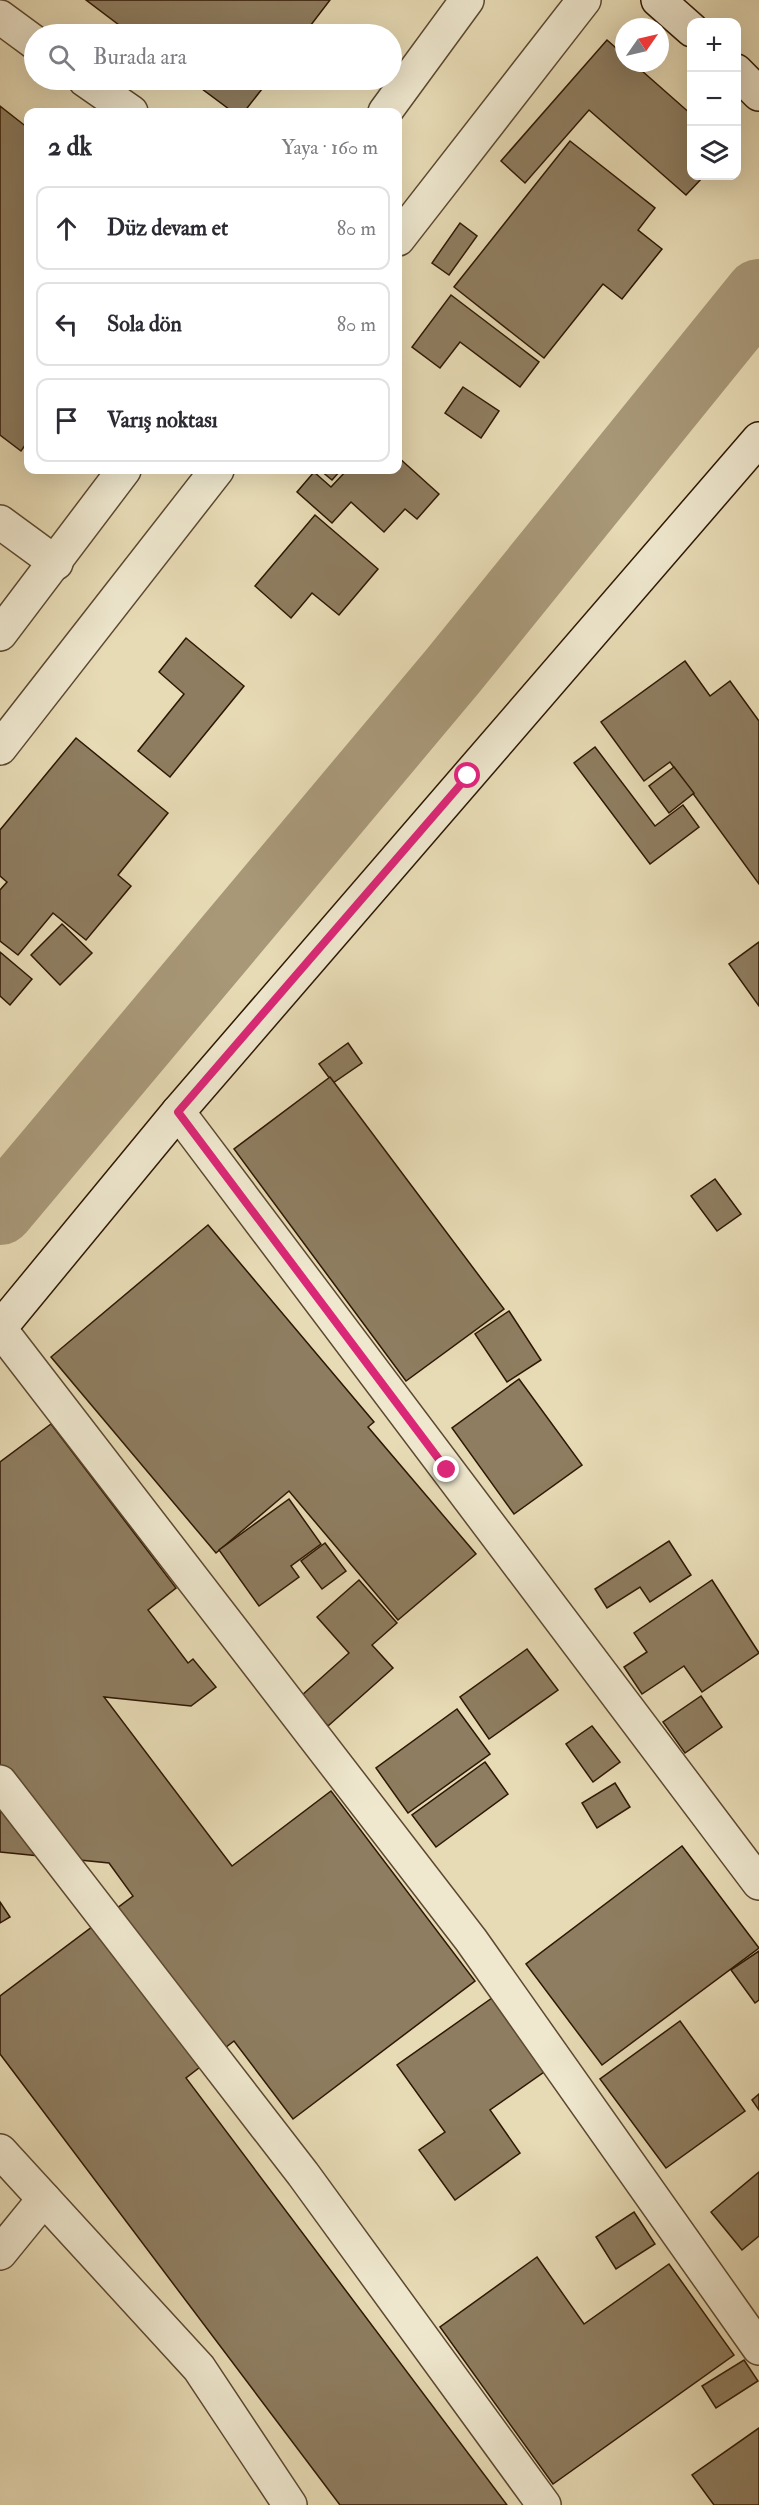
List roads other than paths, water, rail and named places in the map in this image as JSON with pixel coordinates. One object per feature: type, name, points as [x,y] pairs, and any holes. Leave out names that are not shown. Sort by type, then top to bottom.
[{"type":"street","points":[[402,89],[467,0]]},
{"type":"street","points":[[402,234],[584,0]]},
{"type":"street","points":[[658,0],[687,26]]},
{"type":"street","points":[[0,17],[24,35]]},
{"type":"street","points":[[737,72],[759,94]]},
{"type":"street","points":[[99,90],[124,108]]},
{"type":"street","points":[[388,108],[401,90]]},
{"type":"street","points":[[759,439],[178,1112],[0,1328],[471,1940],[759,2348]]},
{"type":"street","points":[[0,634],[56,563],[121,474]]},
{"type":"street","points":[[0,748],[214,474]]},
{"type":"street","points":[[0,522],[56,563]]},
{"type":"street","points":[[178,1112],[759,1883]]},
{"type":"street","points":[[0,1782],[303,2174],[544,2505]]},
{"type":"street","points":[[0,2151],[199,2368],[290,2505]]},
{"type":"street","points":[[0,2253],[44,2199]]},
{"type":"waterway","points":[[0,1211],[452,672],[759,293]]}]
